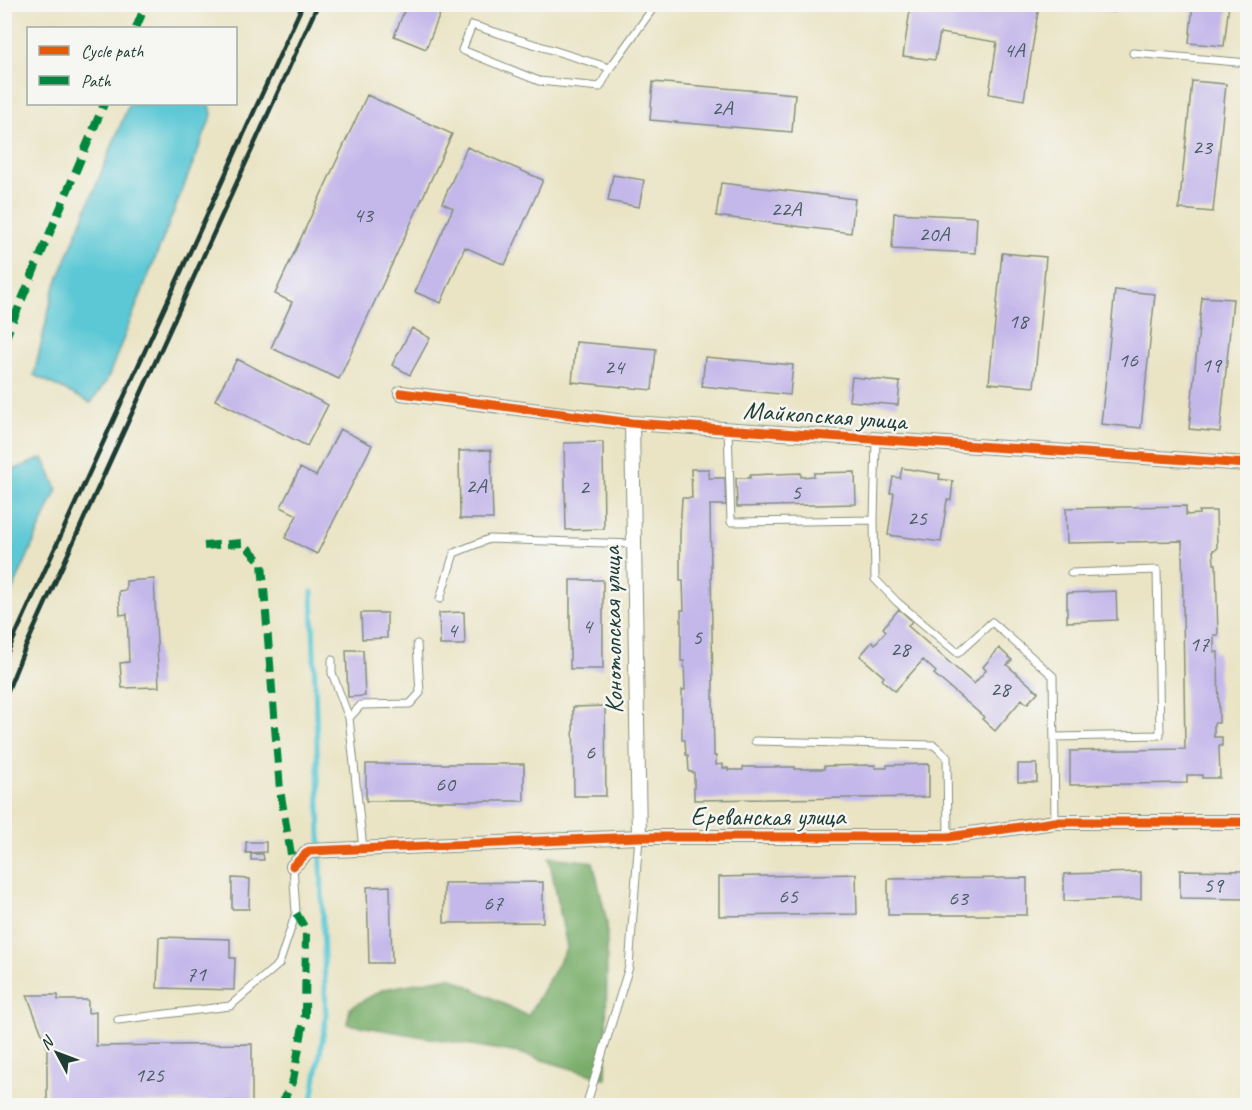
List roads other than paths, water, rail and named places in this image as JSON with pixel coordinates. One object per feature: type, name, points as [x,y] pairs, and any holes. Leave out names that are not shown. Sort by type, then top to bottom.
[{"type":"street","name":"Майкопская улица","points":[[401,393],[632,423],[1248,464]]},
{"type":"street","name":"Конотопская улица","points":[[632,423],[639,837]]},
{"type":"street","name":"Ереванская улица","points":[[293,866],[309,851],[639,837],[948,837],[1055,822],[1248,822]]},
{"type":"lane","points":[[610,68],[472,25],[462,50],[539,81],[600,87],[610,68],[656,4]]},
{"type":"lane","points":[[1133,53],[1248,63]]},
{"type":"lane","points":[[728,429],[731,522],[874,520]]},
{"type":"lane","points":[[876,439],[875,579],[897,602],[958,653],[992,622],[1053,676],[1055,822]]},
{"type":"lane","points":[[440,599],[454,553],[489,539],[634,544]]},
{"type":"lane","points":[[1054,737],[1160,735],[1157,570],[1071,573]]},
{"type":"lane","points":[[349,718],[361,705],[410,704],[420,693],[417,644]]},
{"type":"lane","points":[[332,660],[332,673],[349,718],[363,849]]},
{"type":"lane","points":[[755,741],[934,745],[948,757],[948,837]]},
{"type":"lane","points":[[586,1106],[629,967],[639,837]]},
{"type":"lane","points":[[118,1020],[230,1006],[279,964],[296,914],[293,866]]},
{"type":"water","points":[[129,105],[210,105],[212,115],[107,380],[91,403],[34,375],[53,292]]},
{"type":"water","points":[[43,458],[57,489],[5,608],[5,473]]},
{"type":"waterway","points":[[311,1106],[326,1018],[312,592]]},
{"type":"railway","points":[[4,660],[303,4]]},
{"type":"railway","points":[[4,700],[22,655],[318,4]]}]
